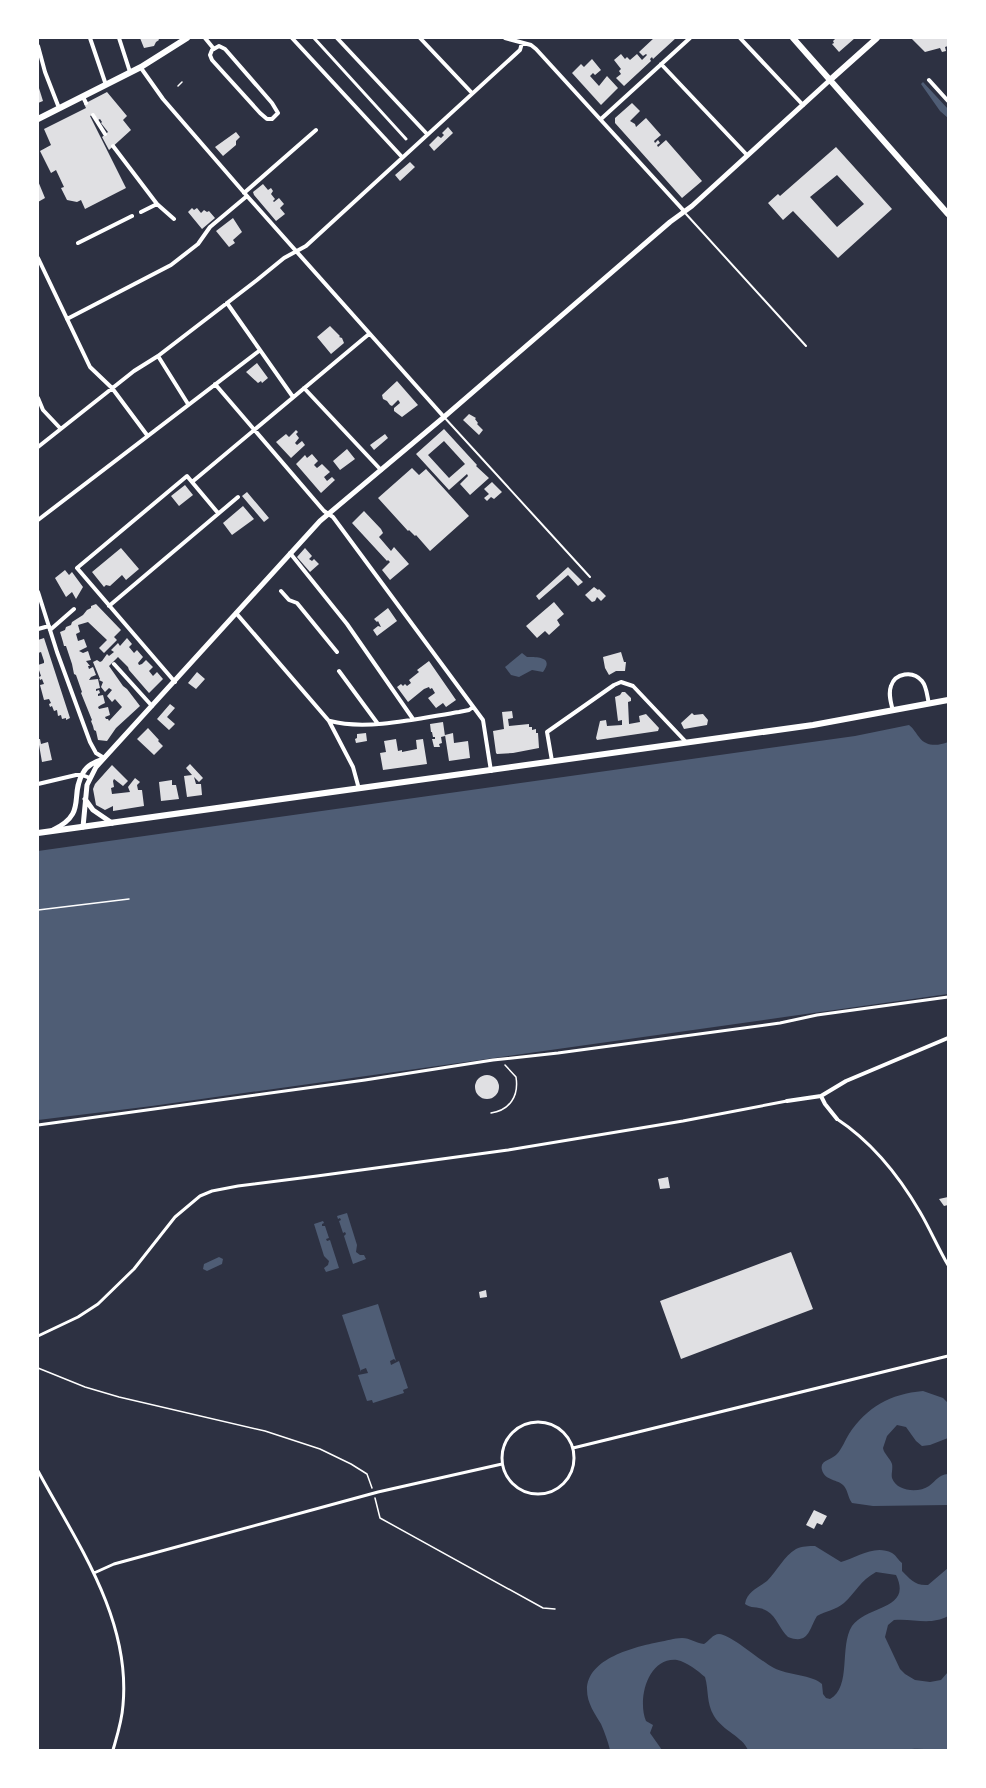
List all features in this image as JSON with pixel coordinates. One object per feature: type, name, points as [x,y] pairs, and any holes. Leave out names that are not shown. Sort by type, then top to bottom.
[{"type":"main road","points":[[38,119],[85,100],[184,38]]},
{"type":"main road","points":[[793,38],[948,214]]},
{"type":"main road","points":[[83,827],[90,778],[104,758],[328,513],[444,417],[670,222],[692,206],[877,38]]},
{"type":"main road","points":[[38,833],[813,725],[948,700]]},
{"type":"main road","points":[[49,831],[61,826],[74,813],[82,775],[91,765],[104,758]]},
{"type":"main road","points":[[86,799],[95,812],[112,823]]},
{"type":"street","points":[[90,38],[106,86]]},
{"type":"street","points":[[119,38],[130,73]]},
{"type":"street","points":[[205,38],[214,49]]},
{"type":"street","points":[[292,38],[402,157]]},
{"type":"street","points":[[314,38],[406,139]]},
{"type":"street","points":[[337,38],[427,134]]},
{"type":"street","points":[[420,38],[472,93]]},
{"type":"street","points":[[505,38],[531,45],[536,49],[684,211]]},
{"type":"street","points":[[601,119],[690,38]]},
{"type":"street","points":[[740,38],[803,105]]},
{"type":"street","points":[[38,447],[284,258],[306,246],[520,50],[522,43]]},
{"type":"street","points":[[38,46],[59,109]]},
{"type":"street","points":[[221,46],[225,49],[272,103],[278,113],[272,119],[267,119],[260,113],[212,60],[210,55],[214,49],[221,46]]},
{"type":"street","points":[[661,64],[748,156]]},
{"type":"street","points":[[141,67],[163,99],[245,195],[444,417]]},
{"type":"street","points":[[929,80],[948,101]]},
{"type":"street","points":[[93,115],[105,134]]},
{"type":"street","points":[[68,319],[171,265],[198,244],[210,227],[316,130]]},
{"type":"street","points":[[113,146],[157,204],[174,219]]},
{"type":"street","points":[[141,212],[157,204]]},
{"type":"street","points":[[78,243],[132,216]]},
{"type":"street","points":[[38,258],[90,367],[112,388],[147,435]]},
{"type":"street","points":[[227,303],[293,397]]},
{"type":"street","points":[[192,482],[369,334]]},
{"type":"street","points":[[38,520],[259,351]]},
{"type":"street","points":[[158,356],[188,404]]},
{"type":"street","points":[[215,384],[324,511],[333,517],[345,532],[483,720],[491,771]]},
{"type":"street","points":[[304,388],[381,470]]},
{"type":"street","points":[[38,398],[43,410],[60,429]]},
{"type":"street","points":[[175,682],[77,568],[187,476],[218,513]]},
{"type":"street","points":[[109,606],[238,497]]},
{"type":"street","points":[[290,553],[354,634],[413,719]]},
{"type":"street","points":[[267,578],[272,583]]},
{"type":"street","points":[[281,591],[297,603],[337,652]]},
{"type":"street","points":[[38,592],[57,652],[93,748],[99,756],[104,758]]},
{"type":"street","points":[[38,629],[50,628],[74,609]]},
{"type":"street","points":[[236,613],[329,721],[353,767],[359,789]]},
{"type":"street","points":[[114,664],[152,706]]},
{"type":"street","points":[[339,671],[378,724]]},
{"type":"street","points":[[893,711],[890,696],[891,684],[903,674],[914,675],[923,682],[929,704]]},
{"type":"street","points":[[552,762],[548,732],[621,682],[633,686],[687,743]]},
{"type":"street","points":[[329,721],[347,725],[378,724],[469,710],[473,707]]},
{"type":"street","points":[[38,784],[82,775],[90,778]]},
{"type":"street","points":[[38,1125],[493,1060],[780,1023],[818,1015],[948,997]]},
{"type":"street","points":[[38,1336],[78,1317],[98,1304],[134,1269],[175,1217],[200,1196],[212,1191],[508,1150],[821,1096],[846,1081],[948,1038]]},
{"type":"street","points":[[821,1096],[837,1119],[874,1149],[892,1170],[921,1213],[948,1265]]},
{"type":"street","points":[[573,1448],[948,1356]]},
{"type":"street","points":[[539,1422],[550,1424],[560,1430],[573,1448],[572,1470],[567,1479],[560,1486],[542,1494],[520,1490],[512,1483],[502,1464],[502,1455],[508,1438],[527,1424],[539,1422]]},
{"type":"street","points":[[94,1573],[114,1564],[374,1493],[502,1464]]},
{"type":"street","points":[[38,1471],[94,1573],[120,1644],[123,1707],[113,1750]]},
{"type":"lane","points":[[684,211],[806,346]]},
{"type":"lane","points":[[444,417],[590,577]]},
{"type":"path","points":[[178,86],[182,82]]},
{"type":"path","points":[[38,910],[129,899]]},
{"type":"path","points":[[491,1113],[506,1108],[517,1086],[516,1077],[507,1066],[493,1060]]},
{"type":"path","points":[[38,1368],[85,1387],[119,1397],[265,1431],[320,1449],[367,1474],[380,1518],[543,1608],[555,1609]]},
{"type":"water","points":[[923,82],[948,109],[948,118],[940,111],[921,84]]},
{"type":"water","points":[[522,653],[527,657],[546,661],[543,672],[532,670],[519,677],[511,675],[505,667]]},
{"type":"water","points":[[909,725],[925,743],[936,745],[948,742],[948,994],[38,1120],[38,851],[855,736]]},
{"type":"water","points":[[347,1213],[357,1245],[356,1252],[364,1255],[366,1259],[353,1264],[344,1236],[346,1234],[343,1233],[339,1221],[341,1220],[337,1216]]},
{"type":"water","points":[[323,1221],[322,1226],[325,1226],[329,1238],[326,1239],[330,1240],[339,1268],[326,1272],[324,1268],[329,1261],[324,1256],[314,1224]]},
{"type":"water","points":[[219,1257],[223,1259],[222,1264],[207,1271],[203,1269],[204,1264]]},
{"type":"water","points":[[378,1304],[396,1361],[394,1359],[390,1361],[391,1365],[399,1361],[408,1388],[403,1390],[404,1393],[373,1403],[372,1400],[367,1401],[358,1375],[368,1373],[366,1368],[361,1372],[342,1315]]},
{"type":"water","points":[[923,1391],[943,1398],[948,1403],[948,1438],[922,1446],[906,1427],[897,1425],[887,1436],[883,1448],[892,1464],[892,1478],[903,1489],[920,1490],[948,1474],[948,1505],[873,1506],[852,1503],[844,1486],[824,1474],[822,1464],[837,1454],[856,1425],[872,1409],[900,1395]]},
{"type":"water","points":[[815,1546],[841,1562],[872,1551],[892,1553],[902,1563],[902,1571],[913,1581],[923,1585],[928,1585],[948,1568],[948,1616],[935,1621],[894,1620],[888,1625],[885,1637],[900,1669],[915,1680],[930,1682],[941,1680],[948,1672],[948,1750],[748,1750],[742,1741],[722,1726],[714,1716],[705,1677],[677,1660],[659,1665],[652,1672],[644,1691],[646,1721],[653,1725],[650,1733],[662,1750],[610,1750],[588,1699],[589,1679],[603,1662],[626,1651],[649,1644],[682,1638],[704,1644],[717,1634],[725,1635],[774,1668],[818,1681],[822,1684],[826,1698],[830,1699],[837,1693],[843,1676],[848,1634],[852,1626],[859,1619],[894,1601],[900,1586],[896,1575],[876,1572],[841,1605],[817,1616],[804,1637],[795,1639],[788,1637],[770,1614],[764,1609],[747,1606],[746,1600],[753,1590],[767,1581],[792,1552],[801,1547]]},
{"type":"building","points":[[140,38],[158,38],[159,40],[154,46],[144,48]]},
{"type":"building","points":[[654,38],[676,38],[653,59],[652,57],[651,61],[624,86],[616,78],[621,74],[619,71],[621,69],[614,60],[621,54],[625,59],[627,57],[630,60],[637,54],[642,60],[647,55],[643,56],[639,52]]},
{"type":"building","points":[[836,38],[855,38],[839,52],[832,44]]},
{"type":"building","points":[[911,38],[948,38],[948,46],[945,47],[946,51],[942,52],[940,48],[925,52]]},
{"type":"building","points":[[592,59],[601,70],[590,76],[599,86],[607,76],[618,88],[601,105],[572,73],[581,64],[584,67]]},
{"type":"building","points":[[38,85],[43,101],[38,103]]},
{"type":"building","points":[[107,92],[127,116],[123,120],[131,130],[109,150],[102,137],[108,132],[100,119],[98,120],[94,114],[90,116],[126,188],[85,209],[81,200],[77,202],[67,200],[56,170],[51,173],[40,151],[51,145],[44,129],[86,108],[84,104]]},
{"type":"building","points":[[632,103],[640,111],[630,121],[636,127],[646,118],[661,135],[654,141],[655,143],[658,140],[660,143],[658,147],[666,140],[702,181],[682,198],[615,123],[615,118]]},
{"type":"building","points":[[448,127],[453,133],[434,151],[429,145],[438,136],[441,138],[444,135],[442,133]]},
{"type":"building","points":[[236,132],[240,137],[236,145],[223,156],[215,147]]},
{"type":"building","points":[[836,147],[892,209],[838,258],[793,211],[783,220],[768,203],[778,194],[780,196]],"holes":[[[837,175],[864,204],[837,227],[810,197]]]},
{"type":"building","points":[[410,162],[415,167],[400,181],[395,175]]},
{"type":"building","points":[[38,181],[45,198],[38,202]]},
{"type":"building","points":[[263,184],[268,190],[271,188],[273,191],[271,194],[275,199],[274,202],[279,198],[284,204],[280,208],[285,214],[276,221],[254,195],[253,192]]},
{"type":"building","points":[[192,208],[194,210],[197,208],[201,213],[204,210],[209,211],[215,218],[202,229],[188,212]]},
{"type":"building","points":[[233,218],[242,232],[233,240],[235,243],[229,247],[216,231]]},
{"type":"building","points":[[330,326],[344,343],[331,354],[317,337]]},
{"type":"building","points":[[257,363],[268,378],[262,383],[261,381],[258,383],[246,372]]},
{"type":"building","points":[[397,381],[418,405],[402,417],[394,411],[399,401],[392,406],[383,399],[382,395]]},
{"type":"building","points":[[469,414],[476,418],[477,424],[483,430],[479,435],[463,420]]},
{"type":"building","points":[[444,429],[489,478],[470,495],[460,484],[468,476],[467,474],[449,490],[416,454]],"holes":[[[444,441],[465,464],[449,478],[428,455]]]},
{"type":"building","points":[[296,430],[299,438],[295,443],[297,445],[302,441],[305,445],[291,458],[276,442],[286,434],[289,437]]},
{"type":"building","points":[[385,434],[388,438],[374,450],[370,445]]},
{"type":"building","points":[[347,449],[355,459],[340,470],[333,461]]},
{"type":"building","points":[[312,454],[318,461],[314,465],[317,468],[322,464],[330,472],[324,477],[327,481],[332,477],[335,480],[321,493],[296,464],[305,455],[307,458]]},
{"type":"building","points":[[412,468],[419,475],[426,469],[469,516],[430,551],[378,498]]},
{"type":"building","points":[[492,482],[502,492],[494,499],[491,497],[487,501],[484,498],[489,494],[484,489]]},
{"type":"building","points":[[185,485],[193,495],[179,506],[171,496]]},
{"type":"building","points":[[247,492],[269,518],[264,522],[242,496]]},
{"type":"building","points":[[243,506],[254,519],[232,535],[223,523]]},
{"type":"building","points":[[364,511],[381,529],[383,533],[379,537],[391,551],[394,547],[409,564],[390,580],[382,570],[390,562],[352,523]]},
{"type":"building","points":[[121,548],[139,569],[126,580],[122,575],[110,586],[104,587],[92,572]]},
{"type":"building","points":[[305,548],[312,556],[309,559],[312,561],[314,559],[319,564],[310,572],[297,557]]},
{"type":"building","points":[[568,567],[583,582],[578,586],[568,575],[539,600],[536,596]]},
{"type":"building","points":[[65,570],[69,575],[72,572],[83,587],[76,599],[72,592],[66,597],[55,578]]},
{"type":"building","points":[[594,587],[606,596],[601,601],[597,597],[592,602],[585,595]]},
{"type":"building","points":[[554,602],[564,614],[557,620],[560,625],[549,635],[545,631],[537,638],[526,626]]},
{"type":"building","points":[[96,604],[121,630],[114,637],[117,640],[104,653],[99,648],[107,640],[88,622],[78,625],[80,632],[76,634],[78,641],[84,639],[87,647],[79,651],[83,653],[88,651],[91,660],[86,661],[90,666],[88,666],[89,669],[93,667],[96,675],[89,680],[98,679],[100,688],[96,691],[99,690],[98,696],[103,695],[105,703],[98,707],[99,709],[108,707],[110,715],[105,717],[106,719],[109,721],[122,707],[115,699],[112,702],[107,696],[112,690],[109,688],[105,692],[101,687],[103,682],[99,680],[93,662],[102,661],[107,654],[109,656],[114,652],[111,650],[118,643],[120,646],[127,638],[132,644],[129,647],[134,653],[137,650],[143,657],[139,665],[146,660],[153,667],[149,671],[153,676],[157,672],[163,679],[149,693],[118,657],[109,666],[140,706],[116,728],[107,741],[98,740],[60,632]]},
{"type":"building","points":[[388,608],[397,621],[377,636],[373,630],[378,626],[381,627],[374,619]]},
{"type":"building","points":[[44,638],[70,718],[66,720],[66,718],[62,719],[61,715],[58,716],[57,710],[54,711],[52,706],[50,707],[49,699],[44,700],[40,685],[44,684],[39,677],[41,676],[38,665],[44,661],[41,652],[38,653],[38,640]]},
{"type":"building","points":[[621,652],[626,662],[625,671],[616,671],[609,675],[603,657]]},
{"type":"building","points":[[429,661],[456,700],[446,707],[443,703],[436,708],[428,698],[435,693],[432,688],[424,689],[408,702],[397,687],[411,683],[409,680],[419,672],[417,670]]},
{"type":"building","points":[[197,672],[205,679],[196,689],[188,683]]},
{"type":"building","points":[[622,692],[631,698],[628,702],[629,724],[640,722],[639,716],[646,714],[659,728],[658,731],[597,740],[600,721],[606,720],[607,726],[622,725],[622,720],[618,721],[615,697]]},
{"type":"building","points":[[170,704],[175,708],[167,717],[175,724],[169,730],[157,719]]},
{"type":"building","points":[[512,711],[513,718],[508,719],[509,726],[529,724],[532,730],[536,729],[539,748],[513,753],[496,753],[493,731],[504,729],[502,712]]},
{"type":"building","points":[[692,713],[694,715],[703,714],[708,720],[707,725],[684,729],[681,723]]},
{"type":"building","points":[[443,722],[445,736],[441,737],[440,747],[434,747],[432,739],[435,737],[431,732],[430,724]]},
{"type":"building","points":[[148,728],[163,746],[154,755],[137,739]]},
{"type":"building","points":[[366,733],[367,741],[356,743],[357,734]]},
{"type":"building","points":[[453,733],[454,743],[468,741],[470,758],[449,761],[445,735]]},
{"type":"building","points":[[38,739],[41,744],[48,742],[52,760],[42,762]]},
{"type":"building","points":[[396,739],[398,751],[402,750],[402,752],[417,749],[416,740],[423,739],[427,764],[383,770],[380,753],[386,752],[384,741]]},
{"type":"building","points":[[190,764],[203,778],[199,782],[194,777],[196,784],[201,784],[202,795],[187,797],[184,776],[192,775],[186,768]]},
{"type":"building","points":[[112,765],[128,781],[123,786],[114,779],[112,794],[130,792],[128,787],[135,778],[140,782],[137,785],[138,790],[142,790],[144,806],[113,811],[113,806],[105,810],[96,805],[93,789],[95,784]]},
{"type":"building","points":[[172,780],[172,785],[176,785],[179,799],[161,801],[159,782]]},
{"type":"building","points":[[487,1075],[496,1078],[499,1087],[496,1096],[487,1099],[478,1096],[475,1087],[478,1078]]},
{"type":"building","points":[[668,1177],[670,1188],[660,1189],[658,1179]]},
{"type":"building","points":[[948,1197],[948,1205],[944,1206],[939,1199]]},
{"type":"building","points":[[791,1252],[813,1309],[681,1359],[660,1301]]},
{"type":"building","points":[[486,1290],[487,1297],[480,1298],[479,1292]]},
{"type":"building","points":[[814,1510],[827,1516],[822,1525],[817,1523],[814,1529],[806,1525]]}]
